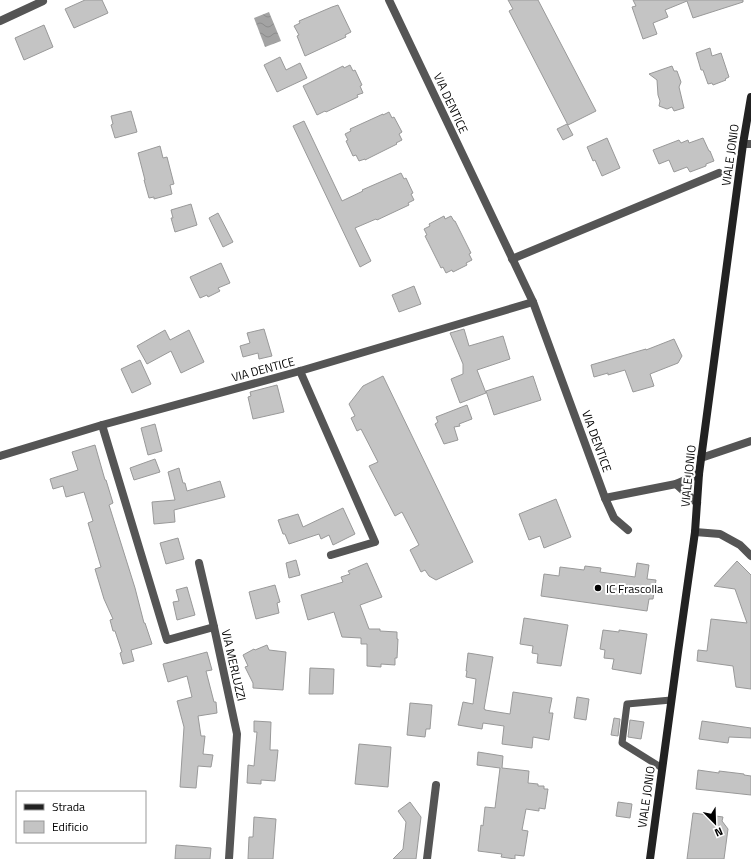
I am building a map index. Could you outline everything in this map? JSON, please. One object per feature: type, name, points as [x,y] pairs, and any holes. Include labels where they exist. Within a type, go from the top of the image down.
[{"type":"street","name":"VIA DENTICE","points":[[389,0],[533,302],[605,498],[614,518],[628,530]]},
{"type":"street","points":[[0,21],[43,2]]},
{"type":"street","name":"VIALE JONIO","points":[[650,859],[695,532],[701,458],[747,144],[751,96]]},
{"type":"street","points":[[512,259],[719,173]]},
{"type":"street","name":"VIA DENTICE","points":[[0,456],[102,425],[300,371],[533,302]]},
{"type":"street","points":[[300,371],[375,542],[331,555]]},
{"type":"street","name":"VIA MERLUZZI","points":[[102,425],[168,640],[214,627],[237,734],[229,859]]},
{"type":"street","points":[[701,458],[751,441]]},
{"type":"street","points":[[605,498],[676,484],[699,474]]},
{"type":"street","points":[[676,484],[697,503]]},
{"type":"street","points":[[695,532],[720,534],[740,545],[751,556]]},
{"type":"street","points":[[199,564],[214,627]]},
{"type":"street","points":[[427,859],[436,785]]},
{"type":"lane","points":[[662,768],[622,743],[627,704],[672,700]]},
{"type":"water","points":[[269,12],[281,41],[265,47],[254,18]]},
{"type":"building","points":[[85,0],[102,0],[108,13],[74,28],[65,9]]},
{"type":"building","points":[[508,0],[538,0],[596,111],[568,125],[509,11],[513,9]]},
{"type":"building","points":[[633,0],[743,0],[743,2],[693,18],[687,1],[665,10],[668,17],[653,23],[657,34],[643,39],[632,7],[636,6]]},
{"type":"building","points":[[338,5],[351,32],[345,35],[346,37],[305,56],[297,36],[299,35],[294,26],[300,23],[299,21]]},
{"type":"building","points":[[44,25],[53,47],[24,60],[15,38]]},
{"type":"building","points":[[710,48],[712,56],[721,53],[729,77],[725,79],[726,80],[713,85],[712,83],[708,84],[703,70],[701,70],[696,53]]},
{"type":"building","points":[[280,57],[286,70],[300,63],[307,78],[277,92],[264,65]]},
{"type":"building","points":[[350,65],[353,71],[355,70],[362,85],[360,86],[363,93],[357,95],[358,97],[317,115],[303,86],[343,66],[344,68]]},
{"type":"building","points":[[672,66],[674,71],[677,71],[681,82],[679,87],[684,108],[674,111],[672,107],[667,109],[659,106],[660,101],[657,80],[649,74]]},
{"type":"building","points":[[131,111],[137,132],[115,138],[111,125],[113,124],[111,116]]},
{"type":"building","points":[[389,112],[392,118],[394,117],[402,132],[399,134],[402,140],[365,160],[359,161],[356,155],[353,156],[346,141],[348,140],[345,134],[351,131],[350,129]]},
{"type":"building","points":[[304,121],[342,201],[363,191],[362,190],[401,173],[404,179],[406,178],[413,193],[411,194],[414,200],[408,203],[409,205],[377,220],[376,219],[355,228],[371,261],[360,267],[293,126]]},
{"type":"building","points":[[567,124],[573,135],[563,140],[557,129]]},
{"type":"building","points":[[607,138],[620,168],[602,176],[587,147]]},
{"type":"building","points":[[703,138],[714,161],[706,164],[706,166],[690,172],[687,167],[674,172],[669,160],[659,164],[653,150],[679,140],[681,143],[688,140],[689,143]]},
{"type":"building","points":[[160,146],[163,158],[167,157],[174,184],[170,185],[172,194],[154,199],[154,197],[149,198],[138,153]]},
{"type":"building","points":[[191,204],[197,225],[175,232],[171,218],[173,218],[171,210]]},
{"type":"building","points":[[218,213],[233,242],[223,247],[209,218]]},
{"type":"building","points":[[444,216],[445,219],[451,216],[455,221],[471,253],[469,254],[472,260],[466,263],[467,265],[453,272],[452,270],[446,273],[443,267],[441,268],[425,236],[427,235],[424,229],[430,226],[429,224]]},
{"type":"building","points":[[221,263],[230,283],[218,288],[220,291],[208,297],[207,295],[200,298],[190,277]]},
{"type":"building","points":[[414,286],[421,304],[399,312],[392,295]]},
{"type":"building","points":[[264,329],[272,356],[259,359],[258,353],[243,357],[240,346],[250,343],[247,333]]},
{"type":"building","points":[[464,329],[469,346],[503,336],[510,359],[477,370],[486,393],[460,403],[451,379],[463,374],[463,364],[450,333]]},
{"type":"building","points":[[165,330],[170,340],[189,330],[204,362],[181,373],[171,351],[147,364],[137,346]]},
{"type":"building","points":[[674,339],[682,356],[678,363],[650,374],[654,386],[633,392],[625,370],[594,377],[591,365],[646,350]]},
{"type":"building","points":[[140,360],[151,384],[132,393],[121,369]]},
{"type":"building","points":[[383,376],[473,562],[436,580],[429,576],[425,570],[421,572],[410,550],[419,545],[402,512],[395,516],[369,466],[378,462],[361,429],[357,431],[351,418],[355,416],[349,404],[363,386]]},
{"type":"building","points":[[533,376],[541,400],[494,415],[486,391]]},
{"type":"building","points":[[277,385],[284,412],[253,419],[248,397],[251,396],[250,392]]},
{"type":"building","points":[[467,405],[472,419],[459,424],[460,426],[454,427],[458,440],[444,444],[435,424],[438,422],[436,417]]},
{"type":"building","points":[[155,424],[162,451],[148,455],[141,428]]},
{"type":"building","points":[[95,445],[113,503],[109,505],[135,588],[144,623],[152,644],[131,650],[134,661],[123,664],[120,653],[122,652],[110,620],[113,619],[104,599],[95,569],[101,567],[88,523],[93,521],[84,492],[66,497],[63,486],[53,489],[50,479],[78,470],[72,452]]},
{"type":"building","points":[[155,459],[160,472],[134,480],[130,468]]},
{"type":"building","points":[[179,468],[187,491],[220,481],[225,497],[174,510],[175,522],[154,524],[152,502],[175,500],[168,472]]},
{"type":"building","points":[[556,499],[571,537],[544,548],[540,536],[529,540],[519,514]]},
{"type":"building","points":[[343,508],[355,534],[333,545],[329,535],[321,539],[319,534],[289,544],[285,534],[283,534],[278,520],[298,514],[303,527]]},
{"type":"building","points":[[178,538],[184,559],[166,564],[160,543]]},
{"type":"building","points":[[296,560],[300,575],[289,578],[286,563]]},
{"type":"building","points":[[737,561],[751,575],[751,689],[736,687],[733,666],[697,661],[698,650],[707,651],[711,619],[747,623],[735,589],[714,586]]},
{"type":"building","points":[[367,563],[382,597],[360,605],[369,629],[397,632],[397,658],[395,658],[395,665],[381,664],[381,667],[367,666],[367,644],[361,644],[361,638],[342,637],[334,612],[308,620],[301,595],[343,582],[341,577],[350,574],[348,571]]},
{"type":"building","name":"IC Frascolla","points":[[637,563],[649,565],[647,579],[656,580],[653,599],[649,599],[647,611],[541,596],[544,574],[559,576],[560,567],[584,570],[585,566],[601,568],[600,572],[635,577]]},
{"type":"building","points":[[275,585],[280,602],[277,603],[279,613],[256,619],[249,592]]},
{"type":"building","points":[[187,587],[195,615],[177,620],[173,602],[179,601],[176,590]]},
{"type":"building","points":[[524,618],[568,625],[561,666],[537,663],[538,654],[532,653],[533,646],[520,644]]},
{"type":"building","points":[[603,630],[619,632],[619,630],[647,634],[641,674],[612,669],[614,659],[604,658],[605,650],[600,649]]},
{"type":"building","points":[[267,645],[269,650],[286,652],[283,690],[253,688],[253,683],[245,667],[248,666],[243,655],[254,649],[255,650]]},
{"type":"building","points":[[207,652],[212,670],[206,671],[214,702],[216,702],[217,713],[198,716],[201,736],[205,736],[203,754],[213,755],[211,767],[198,766],[196,788],[180,787],[184,727],[177,701],[192,697],[187,676],[168,682],[163,664]]},
{"type":"building","points":[[468,653],[493,657],[485,710],[510,714],[513,692],[552,698],[549,713],[553,713],[549,740],[533,737],[532,748],[502,744],[504,726],[483,723],[482,729],[458,725],[463,702],[473,704],[476,679],[466,677]]},
{"type":"building","points":[[310,668],[334,669],[333,694],[309,694]]},
{"type":"building","points":[[577,697],[589,699],[586,720],[574,718]]},
{"type":"building","points":[[410,703],[432,705],[430,729],[426,729],[425,737],[407,735]]},
{"type":"building","points":[[614,718],[620,719],[618,736],[611,735]]},
{"type":"building","points":[[630,720],[644,722],[641,739],[628,737]]},
{"type":"building","points":[[254,721],[271,722],[270,750],[278,750],[275,781],[261,780],[261,784],[247,783],[248,765],[254,766],[257,732],[254,732]]},
{"type":"building","points":[[702,721],[751,728],[751,738],[729,737],[728,743],[699,739]]},
{"type":"building","points":[[359,744],[391,747],[388,787],[355,784]]},
{"type":"building","points":[[478,752],[503,756],[502,768],[529,771],[528,783],[538,784],[538,786],[544,786],[544,789],[548,789],[545,809],[539,808],[539,811],[526,809],[522,830],[528,831],[524,856],[515,855],[515,859],[501,857],[502,854],[478,851],[485,807],[495,808],[500,768],[477,765]]},
{"type":"building","points":[[698,770],[719,773],[719,771],[751,776],[751,795],[696,789]]},
{"type":"building","points":[[410,802],[421,817],[416,859],[393,859],[403,849],[406,822],[398,811]]},
{"type":"building","points":[[618,802],[632,804],[630,818],[616,816]]},
{"type":"building","points":[[693,813],[723,817],[722,821],[728,829],[724,859],[687,859]]},
{"type":"building","points":[[254,817],[276,819],[273,859],[248,859],[249,837],[253,837]]},
{"type":"building","points":[[176,845],[211,848],[210,859],[175,859]]},
{"type":"place","name":"IC Frascolla","points":[[598,588]]}]
